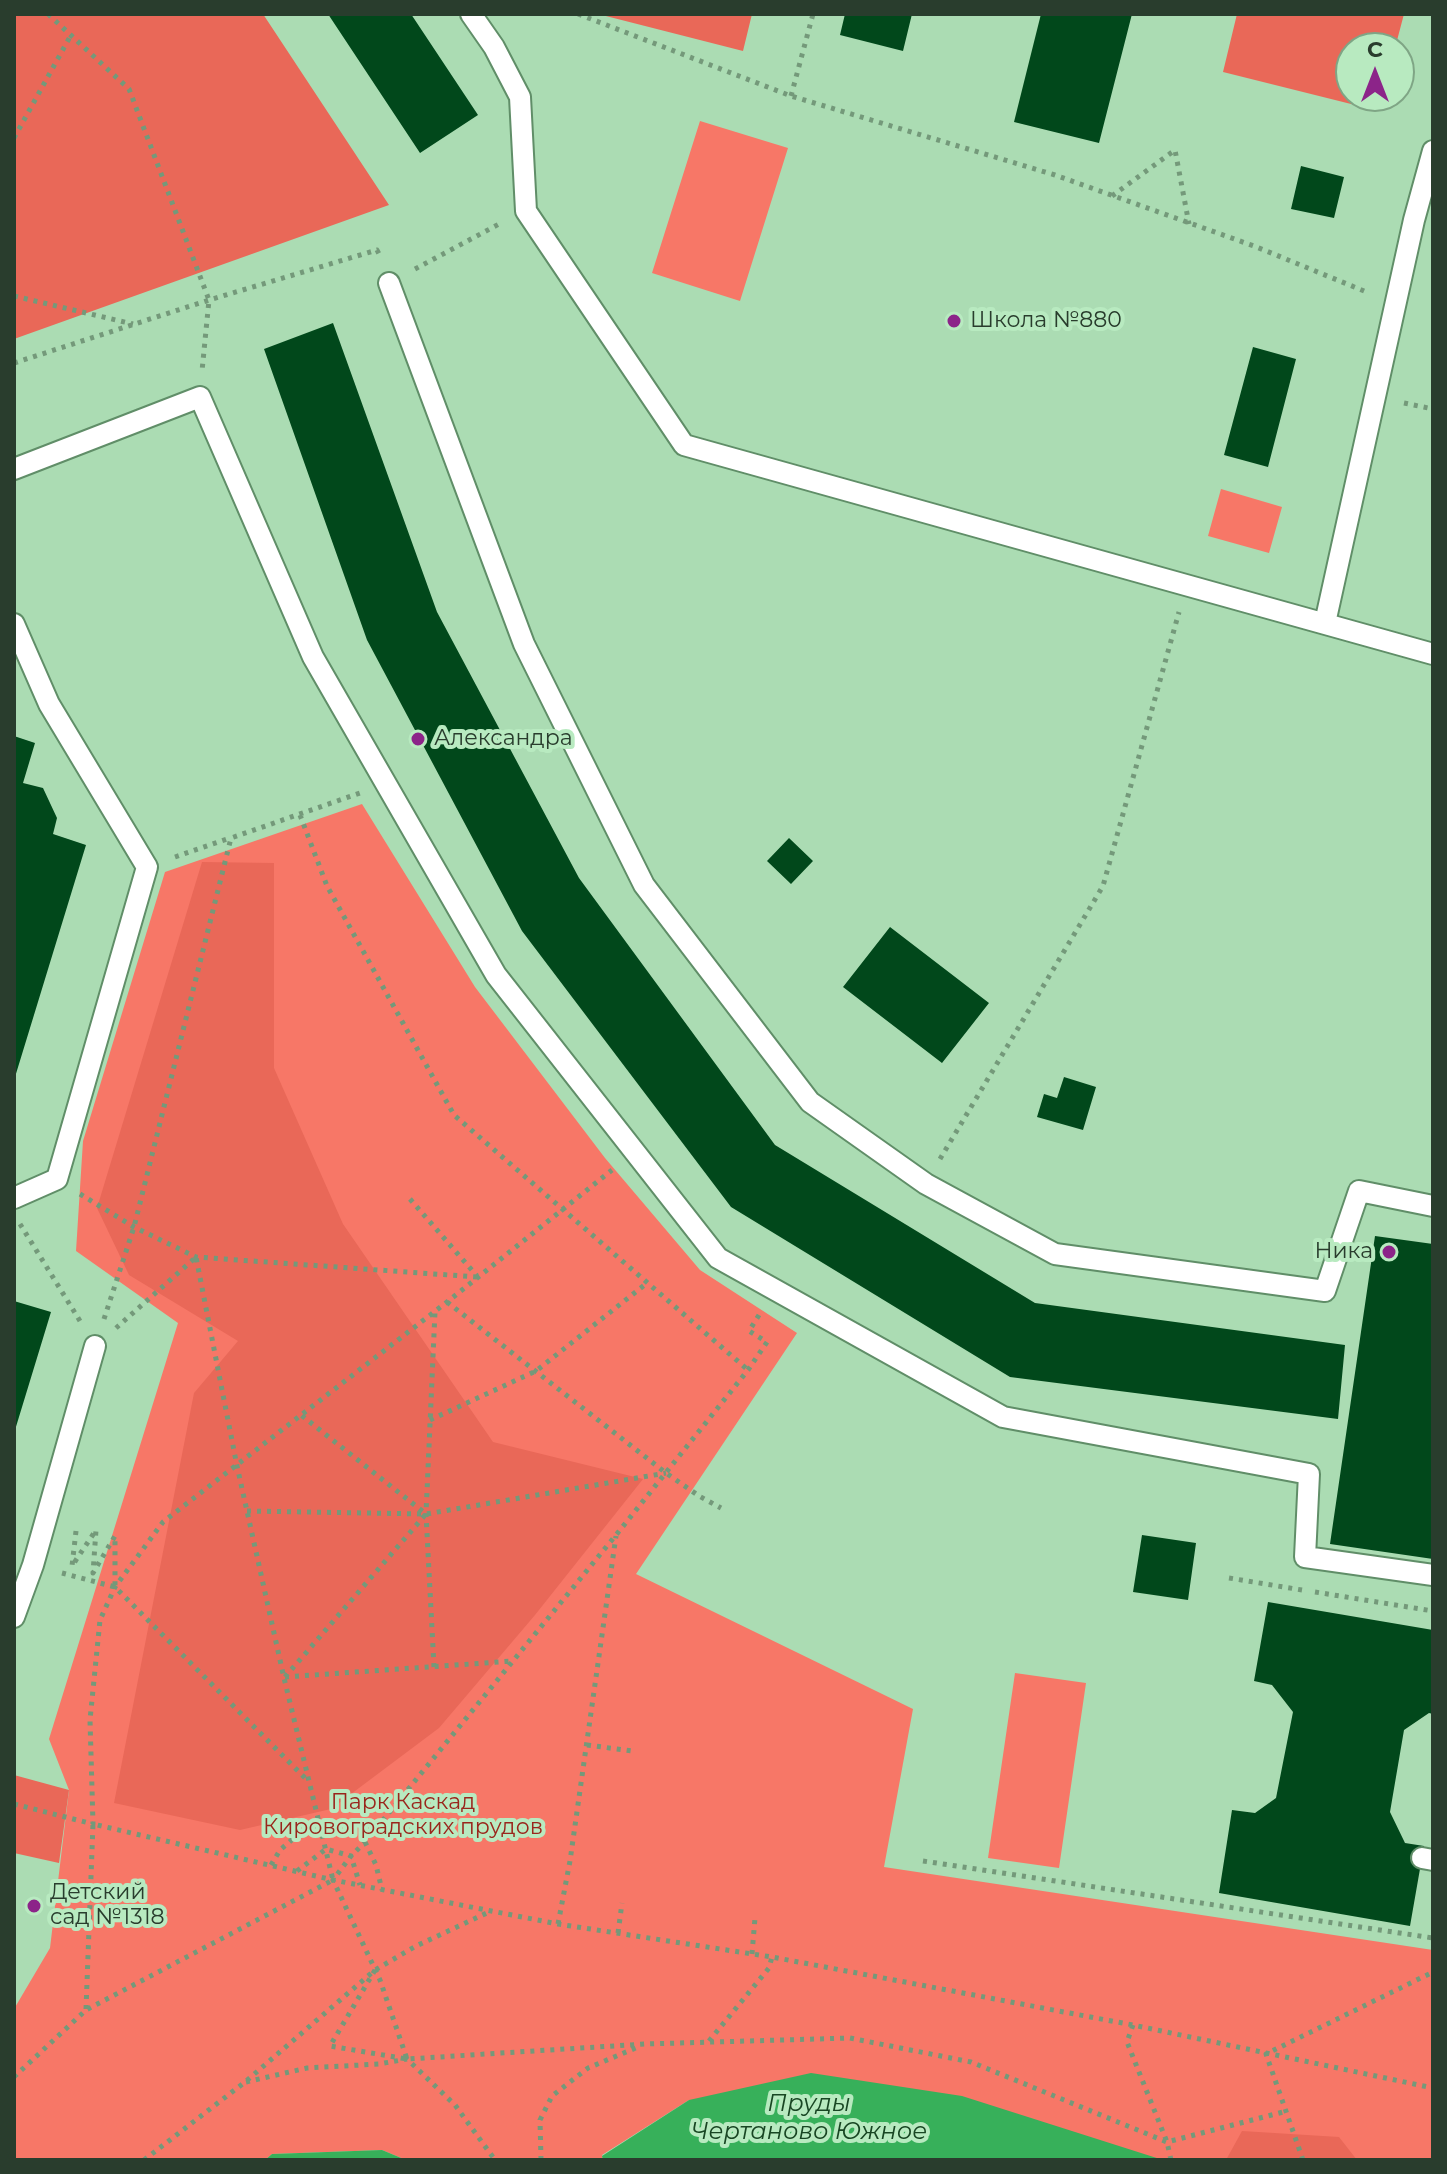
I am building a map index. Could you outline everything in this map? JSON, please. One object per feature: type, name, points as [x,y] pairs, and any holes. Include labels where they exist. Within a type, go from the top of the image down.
[{"type":"lane","points":[[471,14],[494,47],[520,97],[526,211],[684,445],[1433,654]]},
{"type":"lane","points":[[1325,623],[1414,220],[1433,151]]},
{"type":"lane","points":[[389,283],[524,644],[644,885],[810,1102],[926,1184],[1055,1254],[1325,1291],[1359,1191],[1433,1206]]},
{"type":"lane","points":[[14,469],[200,397],[313,657],[496,975],[718,1258],[1003,1417],[1309,1474],[1305,1557],[1433,1575]]},
{"type":"lane","points":[[14,624],[49,704],[147,867],[57,1179],[14,1198]]},
{"type":"lane","points":[[14,1617],[33,1565],[95,1346]]},
{"type":"path","points":[[48,14],[129,89],[209,300],[200,397]]},
{"type":"path","points":[[578,14],[791,96],[1055,175],[1254,246],[1396,304]]},
{"type":"path","points":[[791,96],[813,14]]},
{"type":"path","points":[[14,138],[71,35]]},
{"type":"path","points":[[1112,196],[1175,150],[1189,224]]},
{"type":"path","points":[[14,363],[377,250],[389,283],[467,239],[526,211]]},
{"type":"path","points":[[14,296],[134,324]]},
{"type":"path","points":[[926,1184],[1103,886],[1187,585]]},
{"type":"path","points":[[147,867],[386,784]]},
{"type":"path","points":[[300,815],[327,886],[454,1115],[748,1370]]},
{"type":"path","points":[[95,1346],[134,1227],[231,838]]},
{"type":"path","points":[[86,2010],[93,1824],[90,1720],[100,1620],[115,1587],[163,1522],[447,1302],[635,1151]]},
{"type":"path","points":[[57,1179],[134,1227],[196,1257],[478,1277]]},
{"type":"path","points":[[410,1199],[478,1277]]},
{"type":"path","points":[[14,1214],[95,1346]]},
{"type":"path","points":[[95,1346],[196,1257]]},
{"type":"path","points":[[196,1257],[237,1466],[333,1880],[380,1980],[407,2059],[455,2105],[495,2160]]},
{"type":"path","points":[[429,1421],[536,1371],[647,1283]]},
{"type":"path","points":[[14,2077],[86,2010],[333,1880],[748,1370],[767,1342],[749,1331],[775,1291]]},
{"type":"path","points":[[447,1302],[666,1473],[721,1508]]},
{"type":"path","points":[[434,1667],[426,1514],[435,1311]]},
{"type":"path","points":[[301,1415],[426,1514]]},
{"type":"path","points":[[247,1511],[426,1514],[666,1473]]},
{"type":"path","points":[[284,1678],[426,1514]]},
{"type":"path","points":[[69,1536],[77,1524],[72,1566],[96,1530],[93,1573],[115,1536],[115,1587]]},
{"type":"path","points":[[558,1924],[570,1861],[616,1535]]},
{"type":"path","points":[[33,1565],[115,1587],[309,1782]]},
{"type":"path","points":[[1229,1578],[1433,1611]]},
{"type":"path","points":[[284,1678],[513,1661]]},
{"type":"path","points":[[587,1745],[632,1751]]},
{"type":"path","points":[[14,1804],[333,1880],[490,1912],[772,1957],[1133,2025],[1433,2088]]},
{"type":"path","points":[[271,1865],[280,1850],[294,1838],[305,1830],[320,1828]]},
{"type":"path","points":[[365,1842],[376,1865],[382,1890]]},
{"type":"path","points":[[326,1849],[351,1856]]},
{"type":"path","points":[[297,1871],[326,1849]]},
{"type":"path","points":[[351,1856],[360,1885]]},
{"type":"path","points":[[923,1861],[1433,1938]]},
{"type":"path","points":[[618,1933],[622,1903]]},
{"type":"path","points":[[144,2160],[245,2082],[375,1970],[416,1946],[490,1912]]},
{"type":"path","points":[[752,1954],[755,1918]]},
{"type":"path","points":[[709,2041],[769,1968],[772,1957]]},
{"type":"path","points":[[375,1970],[330,2046],[407,2059]]},
{"type":"path","points":[[1266,2054],[1433,1972]]},
{"type":"path","points":[[1133,2025],[1127,2042],[1167,2142],[1171,2160]]},
{"type":"path","points":[[245,2082],[307,2068],[379,2064],[407,2059],[645,2044],[850,2038],[971,2062],[1167,2142],[1287,2111]]},
{"type":"path","points":[[541,2160],[540,2120],[552,2096],[588,2068],[645,2044]]},
{"type":"path","points":[[1266,2054],[1303,2160]]},
{"type":"green space","points":[[700,121],[788,148],[740,301],[652,273]]},
{"type":"green space","points":[[1221,489],[1282,507],[1269,553],[1208,536]]},
{"type":"green space","name":"Парк Каскад Кировоградских прудов","points":[[362,804],[475,987],[605,1158],[700,1270],[797,1333],[636,1574],[913,1709],[884,1867],[1433,1950],[1433,2160],[1163,2160],[689,2100],[602,2155],[603,2160],[406,2160],[382,2150],[272,2154],[265,2160],[14,2160],[14,2009],[50,1948],[69,1790],[49,1739],[178,1323],[76,1251],[83,1141],[165,872]]},
{"type":"green space","points":[[1015,1673],[1086,1683],[1059,1868],[988,1858]]},
{"type":"shaded area","points":[[14,14],[263,14],[389,205],[14,339]]},
{"type":"shaded area","points":[[598,14],[752,14],[743,51]]},
{"type":"shaded area","points":[[1237,14],[1404,14],[1399,32],[1335,32],[1335,100],[1223,72]]},
{"type":"shaded area","points":[[202,862],[274,863],[274,1068],[343,1224],[493,1442],[643,1479],[535,1615],[439,1728],[331,1809],[240,1830],[114,1803],[194,1393],[238,1341],[129,1275],[97,1208]]},
{"type":"shaded area","points":[[14,1775],[69,1790],[59,1863],[14,1853]]},
{"type":"shaded area","points":[[1242,2131],[1339,2137],[1357,2160],[1226,2160]]},
{"type":"water","name":"Пруды Чертаново Южное","points":[[811,2073],[962,2096],[1163,2160],[603,2160],[602,2156],[689,2100]]},
{"type":"water","points":[[382,2150],[406,2160],[265,2160],[272,2154]]},
{"type":"building","points":[[328,14],[411,14],[478,115],[420,153]]},
{"type":"building","points":[[845,14],[912,14],[903,51],[840,35]]},
{"type":"building","points":[[1041,14],[1132,14],[1099,143],[1014,122]]},
{"type":"building","points":[[1301,166],[1344,177],[1334,218],[1291,209]]},
{"type":"building","points":[[333,323],[437,612],[579,878],[775,1145],[1035,1303],[1345,1345],[1338,1419],[1010,1377],[731,1207],[522,931],[367,640],[264,349]]},
{"type":"building","points":[[1253,347],[1296,359],[1268,467],[1224,455]]},
{"type":"building","points":[[14,736],[35,743],[23,783],[43,788],[57,818],[53,834],[86,845],[15,1077]]},
{"type":"building","points":[[789,838],[813,861],[791,884],[767,861]]},
{"type":"building","points":[[890,927],[989,1003],[942,1063],[843,987]]},
{"type":"building","points":[[1064,1077],[1096,1087],[1083,1130],[1037,1117],[1044,1094],[1057,1098]]},
{"type":"building","points":[[1375,1236],[1433,1244],[1433,1559],[1330,1544]]},
{"type":"building","points":[[14,1301],[51,1312],[15,1430],[14,1430]]},
{"type":"building","points":[[1142,1535],[1196,1543],[1188,1600],[1133,1592]]},
{"type":"building","points":[[1268,1602],[1433,1630],[1433,1714],[1429,1713],[1404,1730],[1390,1812],[1405,1843],[1424,1846],[1410,1926],[1219,1893],[1232,1810],[1255,1813],[1276,1798],[1293,1712],[1272,1685],[1254,1681]]},
{"type":"place","name":"Школа №880","points":[[954,321]]},
{"type":"place","name":"Александра","points":[[418,739]]},
{"type":"place","name":"Ника","points":[[1389,1252]]},
{"type":"place","name":"Детский сад №1318","points":[[34,1906]]}]
